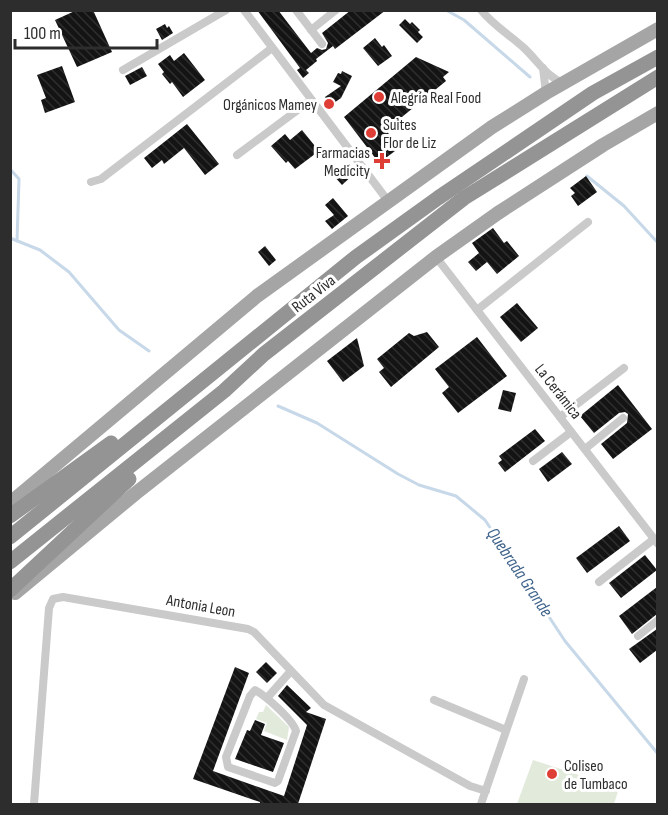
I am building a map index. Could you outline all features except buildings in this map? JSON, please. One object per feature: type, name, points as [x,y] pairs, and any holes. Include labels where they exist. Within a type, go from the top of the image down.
[{"type":"highway","name":"Ruta Viva","points":[[10,537],[356,257],[438,198],[593,93],[657,57]]},
{"type":"highway","name":"Ruta Viva","points":[[10,562],[224,391],[264,354],[464,198],[657,77]]},
{"type":"highway","points":[[10,516],[74,471],[151,411],[203,381]]},
{"type":"highway","points":[[10,590],[224,391]]},
{"type":"main road","name":"Ruta Viva","points":[[10,503],[257,296],[492,127],[563,82],[657,29]]},
{"type":"main road","points":[[10,596],[136,493],[436,257],[507,207],[657,112]]},
{"type":"street","points":[[123,70],[226,10]]},
{"type":"street","points":[[244,10],[388,201]]},
{"type":"street","points":[[296,10],[322,44]]},
{"type":"street","points":[[311,30],[336,10]]},
{"type":"street","points":[[481,10],[496,27],[523,46],[555,80],[563,82]]},
{"type":"street","points":[[91,182],[102,180],[272,48]]},
{"type":"street","points":[[543,68],[546,93]]},
{"type":"street","points":[[237,155],[311,100]]},
{"type":"street","points":[[477,310],[588,222]]},
{"type":"street","name":"La Cerámica","points":[[436,257],[656,541]]},
{"type":"street","points":[[560,417],[624,368]]},
{"type":"street","points":[[585,449],[622,418]]},
{"type":"street","points":[[532,461],[571,432]]},
{"type":"street","points":[[599,582],[656,541]]},
{"type":"street","name":"Antonia Leon","points":[[34,804],[49,608],[53,599],[63,597],[243,627],[254,632],[324,705],[470,786],[486,791]]},
{"type":"street","points":[[638,636],[657,620]]},
{"type":"street","points":[[267,698],[290,672]]},
{"type":"street","points":[[481,804],[524,679]]},
{"type":"street","points":[[255,690],[267,698],[294,725],[296,731],[278,781],[275,783],[228,767],[226,762],[250,696],[255,690]]},
{"type":"street","points":[[434,700],[506,730]]},
{"type":"green space","points":[[266,705],[289,727],[287,740],[264,731],[267,723],[256,719]]},
{"type":"green space","name":"Coliseo de Tumbaco","points":[[533,760],[619,788],[614,804],[517,804]]},
{"type":"waterway","points":[[446,10],[464,20],[530,77]]},
{"type":"waterway","points":[[10,169],[19,179],[17,241]]},
{"type":"waterway","points":[[587,176],[624,206],[658,243]]},
{"type":"waterway","name":"Quebrada Grande","points":[[10,238],[40,250],[69,272],[119,330],[149,351]]},
{"type":"waterway","name":"Quebrada Grande","points":[[278,406],[317,423],[419,485],[456,496],[485,520],[565,641],[658,754]]},
{"type":"place","name":"Alegría Real Food","points":[[379,97]]},
{"type":"place","name":"Orgánicos Mamey","points":[[329,104]]},
{"type":"place","name":"Suites Flor de Liz","points":[[371,133]]},
{"type":"place","name":"Farmacias Medicity","points":[[382,161]]},
{"type":"place","name":"Coliseo de Tumbaco","points":[[552,774]]}]
